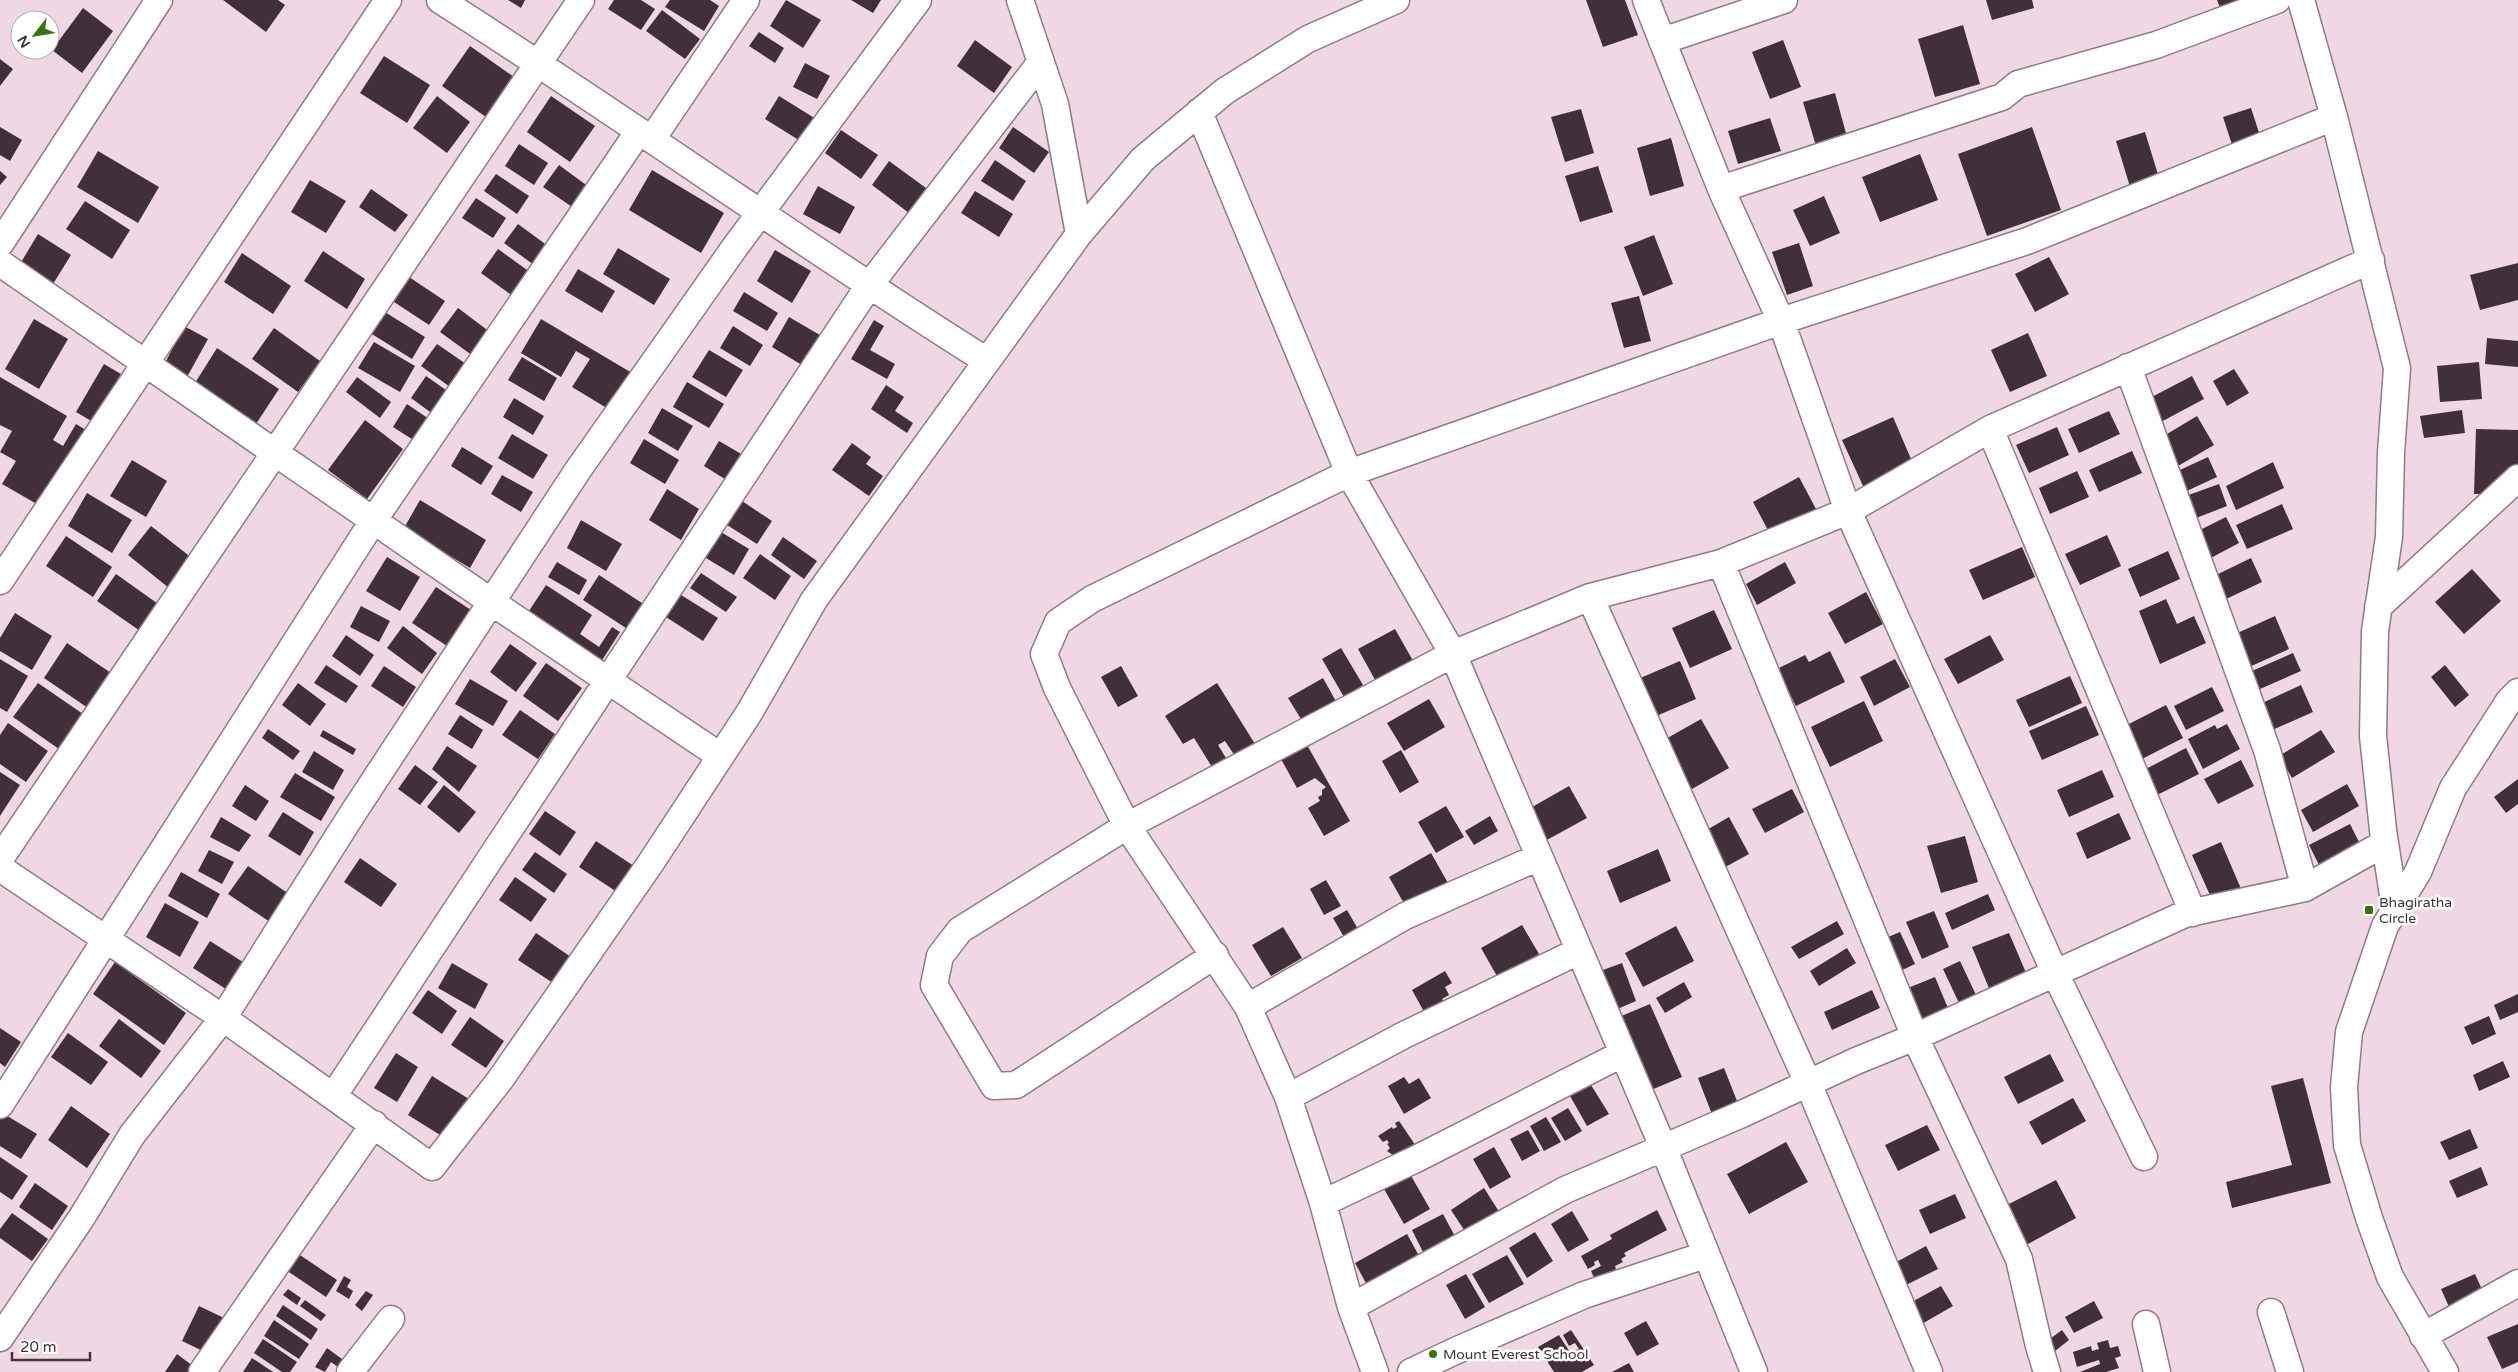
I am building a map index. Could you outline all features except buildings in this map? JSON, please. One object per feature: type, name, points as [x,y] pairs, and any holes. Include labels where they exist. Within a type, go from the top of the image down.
[{"type":"street","points":[[0,216],[140,0]]},
{"type":"street","points":[[0,244],[159,0]]},
{"type":"street","points":[[0,581],[388,0]]},
{"type":"street","points":[[440,0],[542,57]]},
{"type":"street","points":[[464,0],[650,132],[764,207],[872,282],[991,354]]},
{"type":"street","points":[[0,859],[581,0]]},
{"type":"street","points":[[0,1105],[107,940],[373,520],[746,0]]},
{"type":"street","points":[[0,1338],[82,1217],[132,1135],[223,1018],[352,813],[493,603],[578,470],[764,207],[918,0]]},
{"type":"street","points":[[1020,0],[1055,104],[1078,234]]},
{"type":"street","points":[[0,868],[223,1018],[334,1095],[432,1167],[495,1087],[569,983],[749,713],[814,600],[1078,234],[1143,159],[1225,91],[1308,39],[1396,0]]},
{"type":"street","points":[[1646,0],[1721,189],[1781,321],[1848,510],[2055,973],[2144,1157]]},
{"type":"street","points":[[1662,41],[1784,0]]},
{"type":"street","points":[[1721,189],[2002,96],[2018,84],[2156,45],[2277,0]]},
{"type":"street","points":[[2301,0],[2334,117],[2397,368],[2391,453],[2389,538],[2374,630],[2373,736],[2384,842],[2395,908]]},
{"type":"street","points":[[334,1095],[872,282],[1041,62]]},
{"type":"street","points":[[1199,112],[1349,472],[1453,654],[1663,1147],[1754,1372]]},
{"type":"street","points":[[1375,1372],[1351,1307],[1323,1203],[1288,1097],[1248,1008],[1215,955],[1127,826],[1057,688],[1044,654],[1058,622],[1092,599],[1349,472],[1781,321],[2027,242],[2334,117]]},
{"type":"street","points":[[1215,955],[1016,1085],[994,1086],[934,985],[940,956],[960,930],[1127,826],[1453,654],[1590,597],[1721,563],[1848,510],[1990,429],[2370,260]]},
{"type":"street","points":[[0,263],[493,603],[720,756]]},
{"type":"street","points":[[2128,367],[2267,750],[2305,888]]},
{"type":"street","points":[[1990,429],[2193,913]]},
{"type":"street","points":[[2378,607],[2518,478]]},
{"type":"street","points":[[1721,563],[1915,1037],[2019,1258],[2039,1346],[2047,1372]]},
{"type":"street","points":[[1590,597],[1808,1084],[1929,1372]]},
{"type":"street","points":[[2445,1372],[2390,1277],[2369,1218],[2348,1145],[2344,1087],[2349,1032],[2385,926],[2418,872],[2453,788],[2513,710]]},
{"type":"street","points":[[1351,1307],[1564,1190],[1808,1084],[1856,1060],[1915,1037],[2184,914],[2305,888],[2384,842]]},
{"type":"street","points":[[1248,1008],[1406,916],[1539,857]]},
{"type":"street","points":[[1288,1097],[1404,1035],[1579,951]]},
{"type":"street","points":[[1323,1203],[1414,1160],[1622,1054]]},
{"type":"street","points":[[202,1372],[374,1124]]},
{"type":"street","points":[[1410,1372],[1454,1350],[1584,1296],[1705,1254]]},
{"type":"street","points":[[2423,1336],[2518,1283]]},
{"type":"street","points":[[2271,1312],[2290,1372]]},
{"type":"street","points":[[350,1372],[391,1319]]},
{"type":"street","points":[[2146,1324],[2157,1372]]},
{"type":"place","name":"Bhagiratha Circle","points":[[2369,910]]},
{"type":"place","name":"Mount Everest School","points":[[1433,1354]]}]
